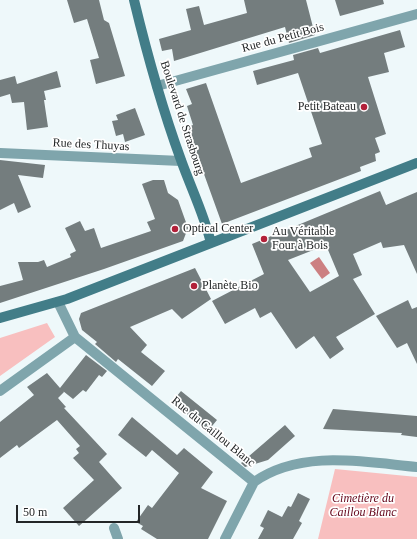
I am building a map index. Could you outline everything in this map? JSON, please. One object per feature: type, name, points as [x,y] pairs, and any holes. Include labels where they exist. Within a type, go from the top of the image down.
[{"type":"street","name":"Boulevard de Strasbourg","points":[[134,0],[157,86],[181,161],[207,224],[211,243]]},
{"type":"street","name":"Rue du Petit Bois","points":[[157,86],[417,14]]},
{"type":"street","name":"Rue des Thuyas","points":[[0,153],[181,161]]},
{"type":"street","points":[[0,318],[58,302],[166,262],[417,163]]},
{"type":"street","name":"Rue du Caillou Blanc","points":[[58,302],[75,337],[254,482],[276,470],[300,463],[320,461],[339,460],[417,467]]},
{"type":"street","points":[[0,391],[75,337]]},
{"type":"street","points":[[225,539],[254,482]]},
{"type":"street","points":[[114,528],[118,539]]},
{"type":"green space","points":[[47,323],[55,337],[0,376],[0,338]]},
{"type":"green space","name":"Cimetière du Caillou Blanc","points":[[335,469],[417,477],[417,539],[318,539]]},
{"type":"shaded area","points":[[319,257],[330,273],[322,279],[310,263]]},
{"type":"building","points":[[67,0],[99,0],[104,20],[109,23],[125,76],[96,84],[90,60],[99,58],[87,19],[74,23]]},
{"type":"building","points":[[244,0],[306,0],[315,35],[289,43],[285,27],[174,61],[172,49],[162,51],[159,39],[191,30],[186,9],[199,6],[204,25],[247,13]]},
{"type":"building","points":[[335,0],[383,0],[384,4],[340,16]]},
{"type":"building","points":[[400,30],[405,47],[384,53],[389,72],[368,77],[386,134],[375,138],[380,152],[375,154],[376,161],[360,167],[361,171],[222,224],[187,127],[193,125],[187,106],[192,104],[186,89],[206,83],[241,183],[312,157],[309,148],[322,144],[298,73],[257,85],[253,71],[294,60],[293,55],[318,48],[320,53]]},
{"type":"building","points":[[57,71],[61,87],[44,91],[48,127],[27,130],[24,102],[12,103],[10,94],[0,97],[0,80],[15,76],[17,84]]},
{"type":"building","points":[[135,108],[145,135],[125,142],[123,134],[116,136],[112,121],[118,120],[116,115]]},
{"type":"building","points":[[0,160],[45,165],[43,178],[18,175],[31,207],[18,213],[14,203],[0,210]]},
{"type":"building","points":[[153,180],[164,180],[168,193],[178,200],[188,228],[183,241],[0,303],[0,286],[23,280],[18,262],[38,262],[44,260],[47,267],[71,257],[70,254],[76,251],[65,228],[80,221],[85,231],[94,228],[101,248],[151,231],[147,222],[155,219],[142,184]]},
{"type":"building","points":[[380,191],[386,205],[417,192],[417,274],[404,245],[383,248],[381,242],[353,254],[362,275],[353,279],[375,314],[336,337],[344,349],[330,359],[314,336],[296,349],[271,312],[260,318],[255,308],[225,324],[212,301],[264,274],[252,244]],"holes":[[[326,245],[339,276],[310,292],[288,260]]]},
{"type":"building","points":[[195,268],[211,299],[182,319],[172,309],[130,327],[147,345],[141,352],[165,371],[152,386],[118,359],[116,362],[95,344],[97,342],[82,330],[79,319],[81,313]]},
{"type":"building","points":[[408,300],[412,309],[417,307],[417,364],[407,343],[397,348],[376,316]]},
{"type":"building","points":[[86,355],[107,371],[102,377],[99,375],[86,392],[83,390],[73,399],[63,391],[64,392],[58,398],[66,407],[64,408],[107,454],[99,462],[122,488],[79,526],[63,508],[94,480],[73,458],[79,453],[76,449],[80,446],[57,420],[19,448],[17,445],[0,458],[0,422],[34,395],[27,387],[47,373],[60,388]]},
{"type":"building","points":[[181,391],[217,420],[208,431],[172,402]]},
{"type":"building","points":[[333,409],[417,416],[417,437],[401,435],[402,433],[323,429]]},
{"type":"building","points":[[132,417],[177,455],[184,448],[213,472],[201,488],[227,501],[208,539],[157,539],[141,529],[143,526],[136,522],[148,505],[152,508],[179,473],[152,450],[146,457],[118,435]]},
{"type":"building","points":[[285,425],[295,436],[268,460],[245,467],[241,463]]},
{"type":"building","points":[[298,493],[310,499],[299,521],[302,523],[293,539],[258,539],[264,528],[260,526],[268,510],[282,517],[288,506],[291,507]]},
{"type":"place","name":"Petit Bateau","points":[[364,107]]},
{"type":"place","name":"Optical Center","points":[[175,229]]},
{"type":"place","name":"Au Véritable Four à Bois","points":[[264,239]]},
{"type":"place","name":"Planète Bio","points":[[194,286]]}]
